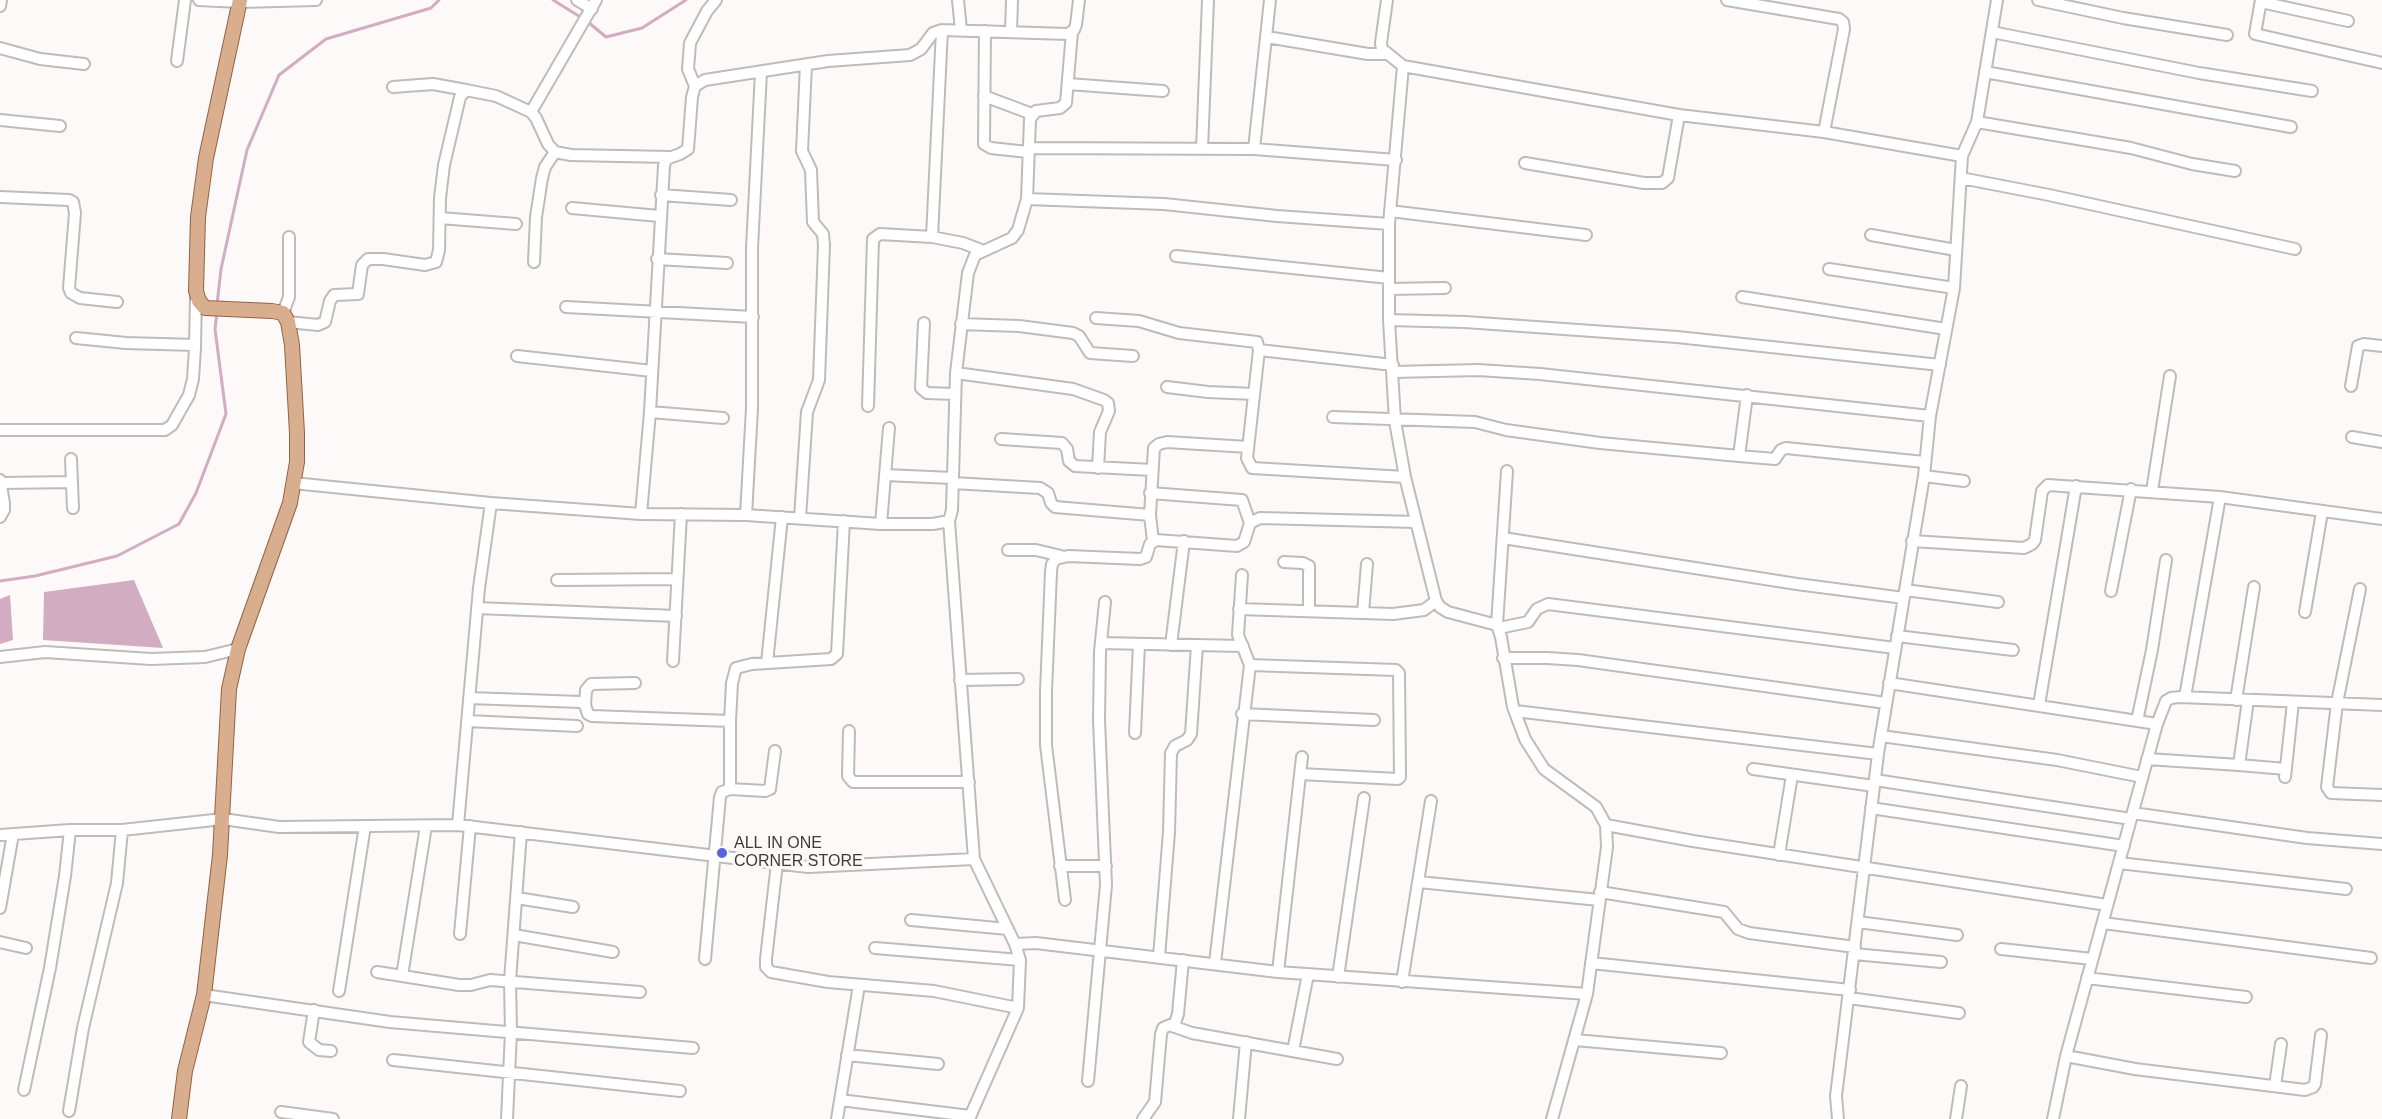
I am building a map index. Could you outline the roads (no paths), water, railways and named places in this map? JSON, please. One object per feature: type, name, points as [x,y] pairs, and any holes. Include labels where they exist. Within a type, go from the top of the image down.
[{"type":"main road","points":[[179,1119],[185,1071],[204,995],[223,819],[226,714],[229,689],[238,650],[282,527],[297,462],[291,345],[285,318],[272,311],[205,308],[195,291],[196,246],[206,158],[240,1]]},
{"type":"street","points":[[0,6],[1,0]]},
{"type":"street","points":[[177,62],[185,0]]},
{"type":"street","points":[[199,0],[316,0]]},
{"type":"street","points":[[531,112],[593,7],[577,0]]},
{"type":"street","points":[[393,87],[433,84],[496,96],[531,112],[548,144],[555,152],[570,155],[669,157],[685,152],[690,143],[692,98],[695,86],[688,69],[690,43],[707,11],[716,0]]},
{"type":"street","points":[[958,0],[961,30]]},
{"type":"street","points":[[1011,32],[1012,0]]},
{"type":"street","points":[[840,1100],[970,1118],[1018,1008],[1020,960],[1016,944],[974,859],[949,521],[952,510],[956,373],[968,273],[975,255],[981,250],[1012,238],[1018,230],[1027,200],[1030,119],[1032,114],[1042,109],[1064,106],[1067,98],[1072,32],[1076,26],[1079,0]]},
{"type":"street","points":[[1202,149],[1208,0]]},
{"type":"street","points":[[1254,149],[1270,0]]},
{"type":"street","points":[[1387,0],[1381,43],[1383,49],[1403,66],[1679,115],[1824,132],[1962,156]]},
{"type":"street","points":[[1727,0],[1839,19],[1843,22],[1844,29],[1824,132]]},
{"type":"street","points":[[1838,1119],[1836,1096],[1878,754],[1924,476],[1930,416],[1954,288],[1962,156],[1977,122],[1997,0]]},
{"type":"street","points":[[2038,0],[2123,18],[2227,35]]},
{"type":"street","points":[[2348,21],[2261,1],[2255,34],[2382,63]]},
{"type":"street","points":[[695,86],[705,80],[806,65],[910,55],[921,49],[933,33],[942,30],[1072,32]]},
{"type":"street","points":[[932,237],[942,30]]},
{"type":"street","points":[[985,31],[984,144],[991,148],[1028,150],[1254,149],[1396,160]]},
{"type":"street","points":[[1992,32],[2199,73],[2312,91]]},
{"type":"street","points":[[1267,37],[1368,54],[1388,54]]},
{"type":"street","points":[[0,48],[40,59],[84,64]]},
{"type":"street","points":[[800,518],[807,412],[819,380],[824,245],[823,234],[813,222],[811,170],[802,151],[806,65]]},
{"type":"street","points":[[1403,66],[1389,224],[1389,320],[1395,421],[1405,477],[1436,601],[1440,607],[1448,612],[1498,627],[1528,622],[1538,609],[1548,604],[1895,648]]},
{"type":"street","points":[[746,515],[752,408],[752,248],[761,72]]},
{"type":"street","points":[[1985,72],[2291,128]]},
{"type":"street","points":[[1068,84],[1163,91]]},
{"type":"street","points":[[289,237],[289,297],[285,318],[318,325],[325,322],[330,301],[334,295],[358,294],[362,264],[368,259],[433,264],[439,254],[442,181],[447,154],[460,98],[466,90]]},
{"type":"street","points":[[984,96],[1032,114]]},
{"type":"street","points":[[1525,163],[1644,183],[1662,183],[1668,178],[1679,115]]},
{"type":"street","points":[[0,120],[60,126]]},
{"type":"street","points":[[1977,122],[2131,148],[2192,164],[2235,171]]},
{"type":"street","points":[[534,262],[536,217],[542,178],[545,167],[555,152]]},
{"type":"street","points":[[641,514],[650,412],[659,216],[664,162],[669,157]]},
{"type":"street","points":[[1961,178],[2295,249]]},
{"type":"street","points":[[661,195],[731,200]]},
{"type":"street","points":[[0,197],[73,202],[75,213],[69,288],[71,293],[80,298],[117,302]]},
{"type":"street","points":[[1027,200],[1164,204],[1277,216],[1389,224]]},
{"type":"street","points":[[572,208],[659,216]]},
{"type":"street","points":[[1390,211],[1586,235]]},
{"type":"street","points":[[440,218],[516,224]]},
{"type":"street","points":[[868,406],[873,239],[880,234],[932,237],[963,243],[981,250]]},
{"type":"street","points":[[1871,235],[1956,250]]},
{"type":"street","points":[[1176,256],[1389,284],[1445,288]]},
{"type":"street","points":[[657,259],[727,263]]},
{"type":"street","points":[[1828,269],[1954,288]]},
{"type":"street","points":[[0,430],[165,430],[176,420],[189,395],[194,366],[195,291]]},
{"type":"street","points":[[1742,297],[1946,328]]},
{"type":"street","points":[[566,307],[753,317]]},
{"type":"street","points":[[1096,318],[1139,321],[1179,333],[1257,342],[1259,350],[1248,447],[1249,465],[1256,469],[1405,477]]},
{"type":"street","points":[[1389,320],[1464,322],[1677,337],[1940,364]]},
{"type":"street","points":[[924,323],[921,388],[927,393],[955,394]]},
{"type":"street","points":[[961,324],[1019,326],[1073,333],[1079,336],[1090,353],[1133,356]]},
{"type":"street","points":[[76,338],[126,343],[195,345]]},
{"type":"street","points":[[2351,386],[2358,346],[2364,344],[2382,346]]},
{"type":"street","points":[[1259,350],[1393,368],[1540,374],[1930,416]]},
{"type":"street","points":[[517,356],[652,371]]},
{"type":"street","points":[[956,373],[1073,389],[1104,400],[1108,403],[1109,411],[1100,432],[1098,468]]},
{"type":"street","points":[[2152,491],[2170,376]]},
{"type":"street","points":[[1167,387],[1254,394]]},
{"type":"street","points":[[1739,456],[1747,395]]},
{"type":"street","points":[[650,412],[723,418]]},
{"type":"street","points":[[1333,417],[1395,421],[1475,422],[1506,430],[1600,443],[1775,459],[1780,450],[1786,448],[1924,462]]},
{"type":"street","points":[[881,524],[889,428]]},
{"type":"street","points":[[2352,437],[2382,442]]},
{"type":"street","points":[[1002,439],[1062,443],[1067,449],[1071,464],[1098,468],[1152,470]]},
{"type":"street","points":[[1008,550],[1036,550],[1061,556],[1140,559],[1146,557],[1153,541],[1150,515],[1152,453],[1159,444],[1187,443],[1248,447]]},
{"type":"street","points":[[71,459],[73,508]]},
{"type":"street","points":[[1507,471],[1498,627],[1515,711],[1525,739],[1544,769],[1596,807],[1606,825],[1606,847],[1587,994],[1552,1119]]},
{"type":"street","points":[[885,475],[1040,488],[1048,493],[1055,507],[1150,515]]},
{"type":"street","points":[[1924,476],[1964,481]]},
{"type":"street","points":[[0,517],[4,510],[0,481],[72,482]]},
{"type":"street","points":[[293,483],[491,503],[641,514],[746,515],[881,524],[933,524],[949,521]]},
{"type":"street","points":[[1912,541],[2024,548],[2032,544],[2037,532],[2043,488],[2048,485],[2220,497],[2382,519]]},
{"type":"street","points":[[2039,705],[2076,486]]},
{"type":"street","points":[[2111,591],[2131,489]]},
{"type":"street","points":[[1150,493],[1242,500],[1250,522],[1241,545],[1153,541]]},
{"type":"street","points":[[2185,697],[2220,497]]},
{"type":"street","points":[[458,825],[477,608],[491,503]]},
{"type":"street","points":[[2305,612],[2322,512]]},
{"type":"street","points":[[673,661],[681,514]]},
{"type":"street","points":[[768,663],[782,517]]},
{"type":"street","points":[[1250,522],[1260,518],[1416,522]]},
{"type":"street","points":[[730,789],[730,722],[732,683],[736,668],[835,657],[839,635],[844,521]]},
{"type":"street","points":[[1503,538],[1797,584],[1998,602]]},
{"type":"street","points":[[1171,645],[1184,542]]},
{"type":"street","points":[[1061,556],[1052,564],[1046,724],[1047,762],[1065,900]]},
{"type":"street","points":[[2138,722],[2166,560]]},
{"type":"street","points":[[1284,562],[1303,563],[1309,566],[1309,611]]},
{"type":"street","points":[[1363,613],[1367,564]]},
{"type":"street","points":[[1215,963],[1242,714],[1250,664],[1239,639],[1242,575]]},
{"type":"street","points":[[557,580],[677,579]]},
{"type":"street","points":[[2239,765],[2242,700],[2254,587]]},
{"type":"street","points":[[2360,589],[2337,703],[2327,787],[2331,793],[2382,795]]},
{"type":"street","points":[[1239,609],[1415,613],[1424,610],[1436,601]]},
{"type":"street","points":[[1088,1082],[1106,885],[1099,730],[1101,643],[1105,602]]},
{"type":"street","points":[[477,608],[676,616]]},
{"type":"street","points":[[1897,636],[2013,650]]},
{"type":"street","points":[[1101,643],[1244,646]]},
{"type":"street","points":[[1135,733],[1139,644]]},
{"type":"street","points":[[1159,957],[1169,832],[1171,753],[1175,746],[1191,734],[1197,645]]},
{"type":"street","points":[[0,657],[45,652],[151,659],[205,657],[238,650]]},
{"type":"street","points":[[1503,658],[1578,660],[1886,703]]},
{"type":"street","points":[[1250,664],[1396,670],[1399,672],[1400,777],[1398,779],[1300,774]]},
{"type":"street","points":[[960,680],[1018,679]]},
{"type":"street","points":[[635,683],[591,684],[586,690],[585,705],[588,714],[730,722]]},
{"type":"street","points":[[1889,683],[2157,724]]},
{"type":"street","points":[[2053,1119],[2066,1056],[2092,959],[2157,724],[2166,701],[2171,698],[2185,697],[2382,705]]},
{"type":"street","points":[[469,698],[577,702],[585,705]]},
{"type":"street","points":[[2147,759],[2239,765],[2285,773],[2293,702]]},
{"type":"street","points":[[1515,711],[1878,754]]},
{"type":"street","points":[[1242,714],[1374,720]]},
{"type":"street","points":[[467,722],[577,726]]},
{"type":"street","points":[[849,731],[848,776],[852,782],[969,782]]},
{"type":"street","points":[[1881,736],[2057,760],[2142,777]]},
{"type":"street","points":[[705,959],[720,797],[722,792],[730,789],[765,791],[770,789],[775,751]]},
{"type":"street","points":[[1278,972],[1302,757]]},
{"type":"street","points":[[1753,769],[2307,838],[2382,844]]},
{"type":"street","points":[[1779,855],[1792,775]]},
{"type":"street","points":[[1338,977],[1364,798]]},
{"type":"street","points":[[1402,982],[1431,801]]},
{"type":"street","points":[[1871,808],[2124,846]]},
{"type":"street","points":[[0,835],[70,830],[122,830],[223,819],[279,827],[458,825],[808,867],[974,859]]},
{"type":"street","points":[[1606,825],[1779,855],[2107,905]]},
{"type":"street","points":[[339,991],[365,826]]},
{"type":"street","points":[[402,976],[426,826]]},
{"type":"street","points":[[460,934],[470,826]]},
{"type":"street","points":[[24,1090],[52,957],[70,830]]},
{"type":"street","points":[[69,1111],[83,1028],[117,883],[122,830]]},
{"type":"street","points":[[507,1119],[511,1032],[510,981],[521,832]]},
{"type":"street","points":[[0,908],[13,834]]},
{"type":"street","points":[[777,863],[766,959],[768,969],[776,974],[859,985],[934,991],[1018,1008]]},
{"type":"street","points":[[2119,863],[2346,889]]},
{"type":"street","points":[[1060,866],[1106,866]]},
{"type":"street","points":[[1419,882],[1600,896],[1724,912],[1738,929],[1749,933],[1941,962]]},
{"type":"street","points":[[517,898],[573,907]]},
{"type":"street","points":[[912,920],[1008,929]]},
{"type":"street","points":[[1858,922],[1957,935]]},
{"type":"street","points":[[2103,923],[2372,958]]},
{"type":"street","points":[[514,936],[613,952]]},
{"type":"street","points":[[0,942],[26,948]]},
{"type":"street","points":[[1016,944],[1036,943],[1278,972],[1587,994]]},
{"type":"street","points":[[875,948],[1020,960]]},
{"type":"street","points":[[2001,949],[2092,959]]},
{"type":"street","points":[[1172,1026],[1178,1014],[1183,960]]},
{"type":"street","points":[[1591,963],[1849,994],[1959,1013]]},
{"type":"street","points":[[376,972],[459,985],[471,985],[490,980],[640,992]]},
{"type":"street","points":[[1293,1051],[1308,974]]},
{"type":"street","points":[[2087,978],[2246,997]]},
{"type":"street","points":[[837,1119],[859,985]]},
{"type":"street","points":[[204,995],[390,1022],[693,1048]]},
{"type":"street","points":[[314,1010],[309,1042],[319,1050],[331,1051]]},
{"type":"street","points":[[1143,1119],[1155,1102],[1163,1028],[1172,1026],[1192,1033],[1337,1059]]},
{"type":"street","points":[[2066,1056],[2135,1069],[2305,1090],[2313,1087],[2316,1079],[2321,1035]]},
{"type":"street","points":[[1575,1041],[1721,1053]]},
{"type":"street","points":[[1239,1119],[1246,1042]]},
{"type":"street","points":[[2276,1086],[2282,1044]]},
{"type":"street","points":[[847,1055],[938,1064]]},
{"type":"street","points":[[393,1060],[680,1091]]},
{"type":"street","points":[[1956,1119],[1961,1086]]},
{"type":"street","points":[[281,1112],[333,1119]]},
{"type":"waterway","points":[[217,305],[221,269],[247,150],[279,75],[326,39],[431,8],[439,0]]},
{"type":"waterway","points":[[553,0],[582,18]]},
{"type":"waterway","points":[[588,22],[606,37],[642,28],[686,0]]},
{"type":"waterway","points":[[0,581],[35,576],[117,556],[179,524],[196,493],[226,414],[215,329],[217,312]]},
{"type":"place","name":"ALL IN ONE CORNER STORE","points":[[722,853]]}]
